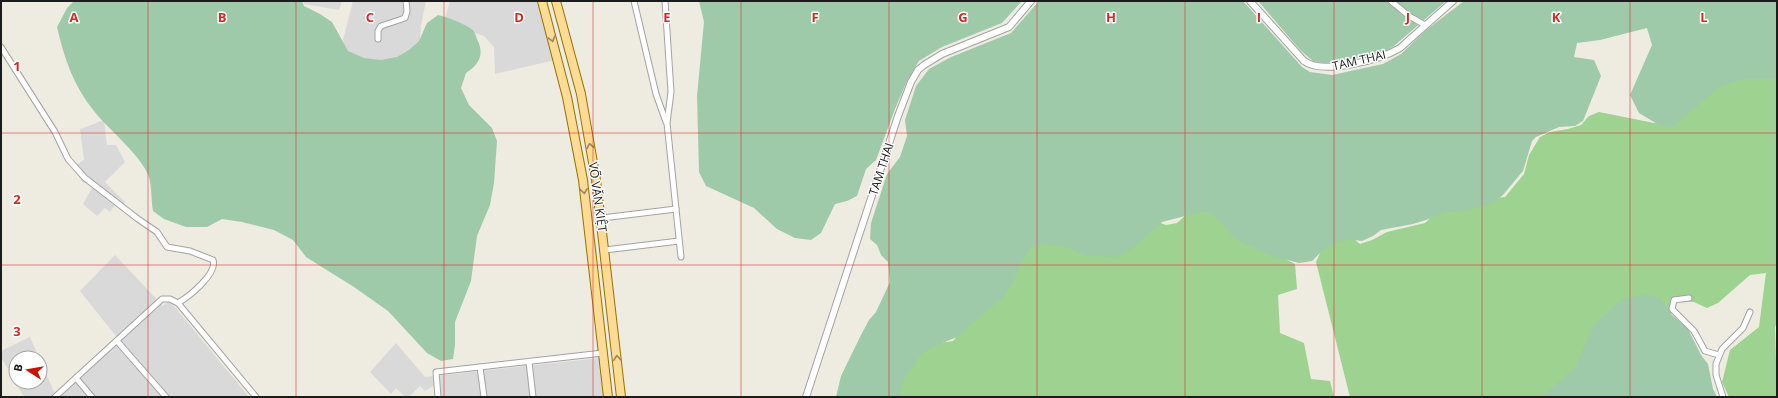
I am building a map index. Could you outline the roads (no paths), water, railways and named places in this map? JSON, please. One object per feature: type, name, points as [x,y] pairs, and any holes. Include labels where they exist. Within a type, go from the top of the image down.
[{"type":"main road","name":"VÕ VĂN KIỆT","points":[[542,1],[567,97],[583,180],[608,397]]},
{"type":"main road","name":"VÕ VĂN KIỆT","points":[[556,1],[581,94],[602,218],[621,397]]},
{"type":"main road","points":[[567,97],[581,94]]},
{"type":"street","points":[[378,39],[378,31],[381,26],[405,18],[407,11],[406,1]]},
{"type":"street","points":[[634,1],[656,94],[666,123],[681,257]]},
{"type":"street","points":[[665,1],[671,92],[666,123]]},
{"type":"street","name":"TAM THAI","points":[[806,397],[898,116],[911,82],[918,70],[942,54],[1009,27],[1031,1]]},
{"type":"street","name":"TAM THAI","points":[[1250,1],[1304,61],[1309,65],[1322,68],[1385,56],[1400,48],[1453,1]]},
{"type":"street","points":[[1391,1],[1409,16],[1425,25]]},
{"type":"street","points":[[1,47],[54,132],[68,159],[85,178],[138,219],[154,229],[167,247],[190,251],[213,260],[214,263],[212,271],[205,280],[189,297],[178,303]]},
{"type":"street","points":[[602,218],[676,209]]},
{"type":"street","points":[[606,250],[679,241]]},
{"type":"street","points":[[1688,298],[1674,300],[1672,309],[1694,331],[1705,351],[1719,355]]},
{"type":"street","points":[[55,397],[162,299],[170,299],[178,303],[256,397]]},
{"type":"street","points":[[1723,397],[1716,375],[1716,364],[1722,349],[1743,328],[1750,312]]},
{"type":"street","points":[[117,341],[166,397]]},
{"type":"street","points":[[438,397],[436,372],[603,353]]},
{"type":"street","points":[[529,362],[533,397]]},
{"type":"street","points":[[480,367],[484,397]]},
{"type":"street","points":[[76,378],[92,397]]}]
